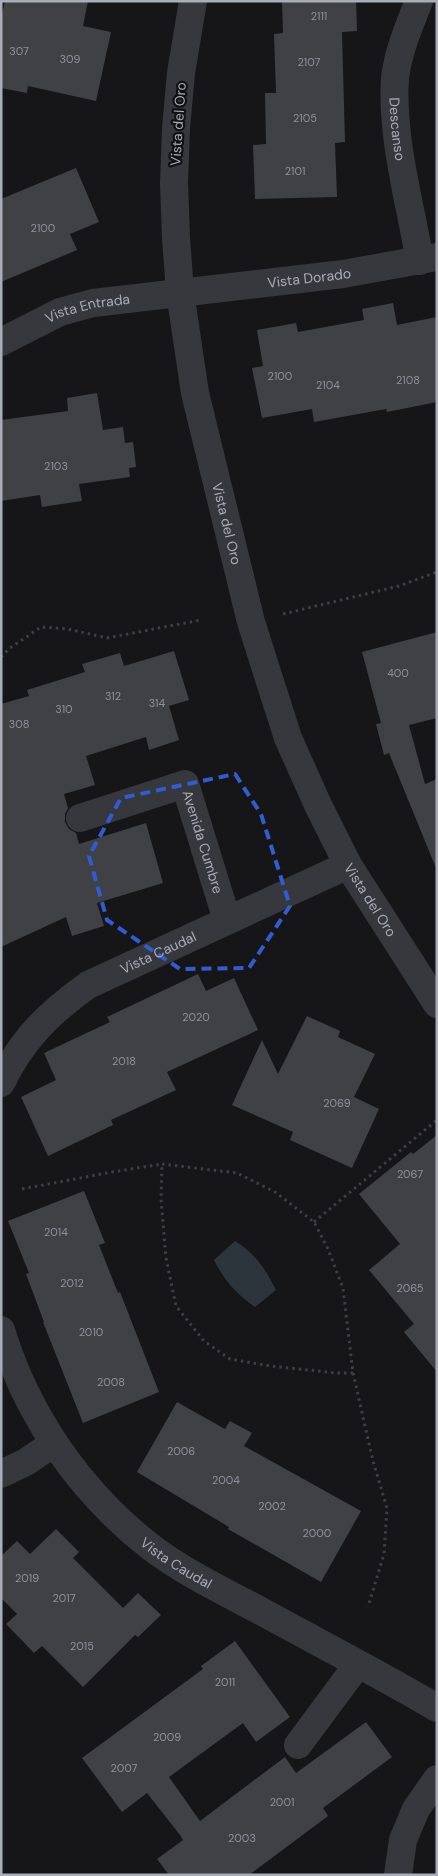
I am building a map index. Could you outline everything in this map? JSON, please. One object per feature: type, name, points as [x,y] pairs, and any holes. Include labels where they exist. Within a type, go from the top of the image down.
[{"type":"street","name":"Vista del Oro","points":[[193,1],[181,73],[174,183],[180,292],[195,393],[251,622],[288,738],[348,865],[437,1004]]},
{"type":"street","name":"Descanso","points":[[419,1],[404,39],[396,77],[394,123],[428,259]]},
{"type":"street","name":"Vista Dorado","points":[[180,292],[344,274],[428,259]]},
{"type":"street","name":"Vista Entrada","points":[[1,342],[60,312],[93,303],[180,292]]},
{"type":"street","name":"Avenida Cumbre","points":[[80,818],[185,784],[228,920]]},
{"type":"street","name":"Vista Caudal","points":[[4,1070],[29,1037],[54,1011],[88,985],[348,865]]},
{"type":"street","name":"Vista Caudal","points":[[1,1330],[10,1358],[30,1402],[54,1443],[83,1482],[116,1516],[153,1548],[193,1575],[437,1708]]},
{"type":"street","points":[[1,1474],[26,1462],[54,1443]]},
{"type":"street","points":[[298,1745],[358,1664]]},
{"type":"street","points":[[398,1875],[403,1840],[416,1809],[437,1779]]},
{"type":"path","points":[[283,614],[400,586],[437,572]]},
{"type":"path","points":[[1,657],[10,648],[41,627],[68,629],[107,638],[201,620]]},
{"type":"path","points":[[314,1222],[437,1120]]},
{"type":"path","points":[[162,1164],[161,1199],[166,1258],[176,1306],[204,1341],[230,1359],[270,1366],[353,1373]]},
{"type":"path","points":[[22,1189],[162,1164],[237,1173],[275,1192],[314,1222],[328,1249],[343,1288],[353,1373],[373,1461],[387,1508],[384,1554],[368,1607]]},
{"type":"highlighted area","points":[[235,774],[261,814],[290,906],[249,968],[180,969],[107,920],[89,856],[121,798]]},
{"type":"shaded area","points":[[235,1241],[259,1262],[276,1290],[255,1307],[231,1286],[214,1260]]},
{"type":"building","points":[[5,1],[88,1],[83,26],[111,32],[96,101],[28,86],[27,93],[1,88],[1,19]]},
{"type":"building","points":[[282,1],[356,1],[357,31],[342,32],[345,142],[335,143],[337,197],[255,199],[253,145],[266,144],[265,93],[276,93],[274,34],[283,33]]},
{"type":"building","points":[[76,168],[99,222],[70,234],[77,250],[1,282],[1,199]]},
{"type":"building","points":[[393,303],[397,325],[437,317],[437,402],[387,412],[386,409],[314,422],[312,409],[262,418],[252,368],[263,366],[257,330],[296,323],[298,332],[364,320],[362,309]]},
{"type":"building","points":[[97,393],[103,430],[123,427],[125,443],[133,442],[136,467],[129,468],[130,477],[79,484],[82,501],[42,507],[40,495],[1,501],[1,420],[68,411],[67,398]]},
{"type":"building","points":[[437,632],[437,718],[409,725],[425,784],[437,779],[436,868],[389,753],[384,755],[376,724],[381,723],[362,652]]},
{"type":"building","points":[[174,651],[189,700],[169,706],[179,740],[149,750],[146,737],[86,756],[95,785],[64,794],[68,808],[65,814],[65,822],[69,829],[76,833],[79,844],[146,823],[163,883],[97,903],[104,926],[72,936],[66,917],[1,947],[1,704],[29,696],[27,690],[85,672],[82,664],[120,653],[124,666]]},
{"type":"building","points":[[198,974],[206,991],[234,978],[258,1030],[167,1072],[176,1090],[111,1120],[113,1125],[48,1156],[21,1097],[56,1080],[44,1053],[110,1022],[107,1017]]},
{"type":"building","points":[[307,1016],[340,1031],[338,1037],[375,1054],[354,1097],[379,1109],[352,1168],[290,1140],[293,1132],[232,1105],[262,1040],[278,1074]]},
{"type":"building","points":[[437,1135],[437,1372],[404,1332],[414,1324],[369,1270],[400,1244],[359,1194],[411,1152],[413,1154]]},
{"type":"building","points":[[84,1191],[105,1243],[99,1245],[118,1293],[120,1292],[159,1392],[83,1423],[43,1322],[26,1274],[29,1273],[8,1221]]},
{"type":"building","points":[[177,1402],[225,1429],[230,1421],[252,1433],[244,1446],[361,1511],[321,1582],[228,1529],[229,1527],[137,1472]]},
{"type":"building","points":[[56,1529],[79,1552],[73,1558],[123,1608],[138,1593],[161,1615],[138,1637],[135,1635],[83,1687],[42,1646],[34,1653],[6,1624],[17,1614],[1,1598],[1,1556],[17,1541],[30,1554]]},
{"type":"building","points":[[235,1641],[290,1717],[256,1742],[243,1723],[169,1777],[200,1821],[285,1757],[296,1773],[366,1722],[392,1757],[323,1808],[328,1816],[249,1875],[169,1875],[157,1859],[183,1840],[180,1835],[147,1793],[122,1812],[82,1758],[203,1669],[201,1666]]}]
